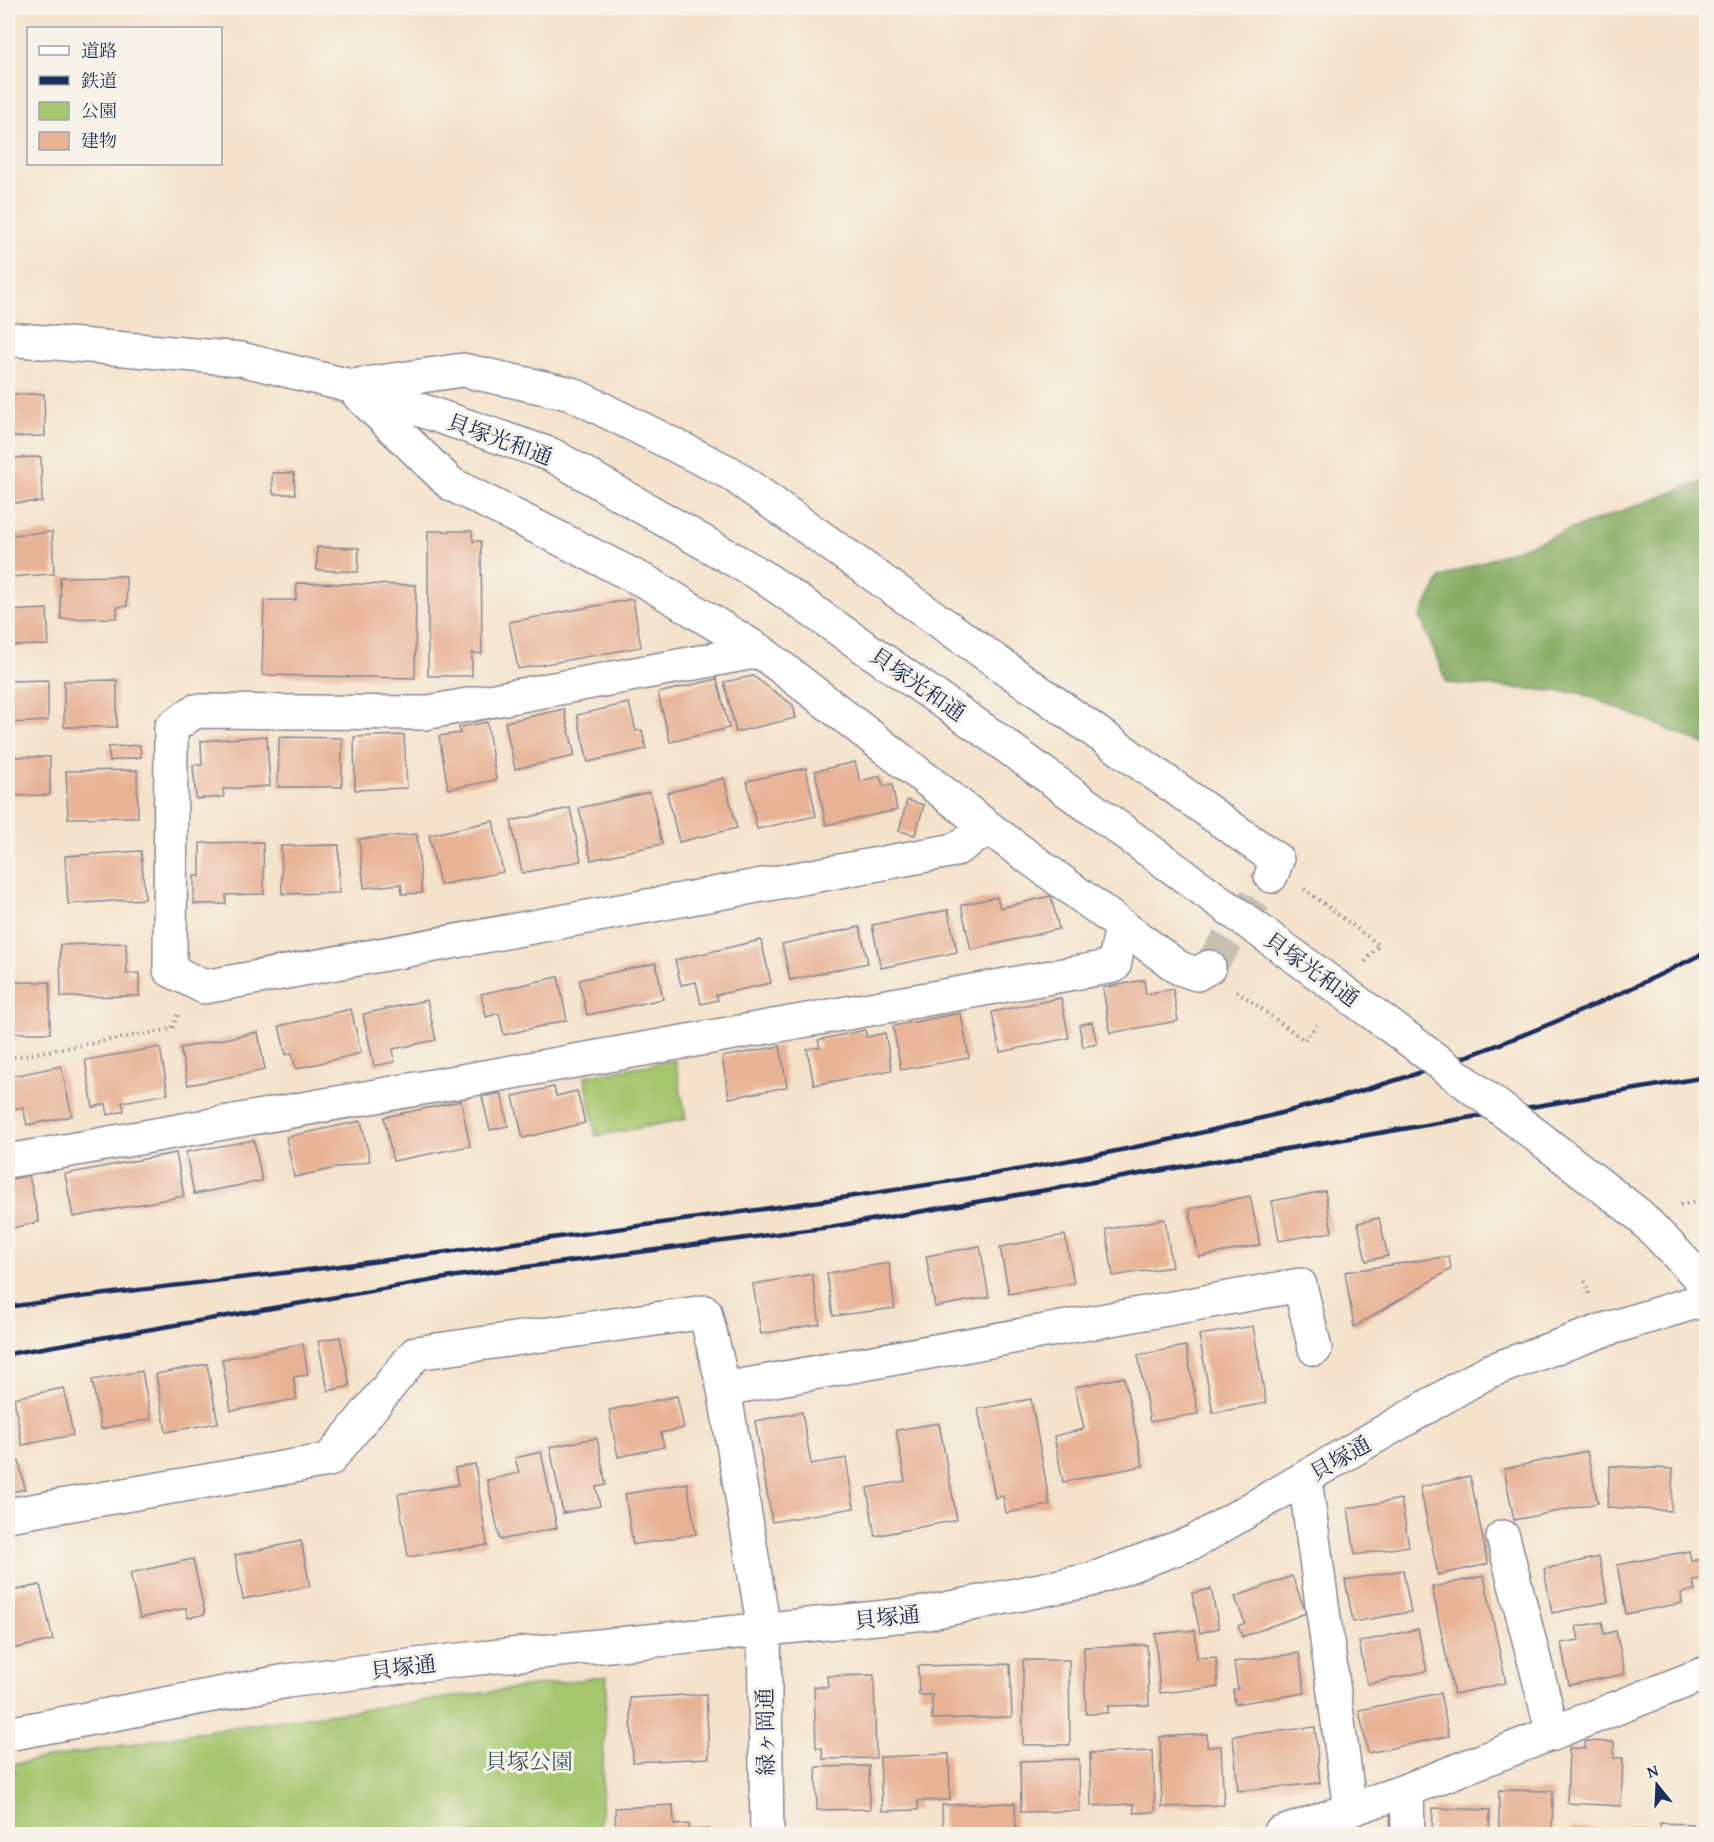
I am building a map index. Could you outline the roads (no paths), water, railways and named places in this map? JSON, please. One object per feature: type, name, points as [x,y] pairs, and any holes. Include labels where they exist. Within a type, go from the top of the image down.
[{"type":"street","name":"貝塚光和通","points":[[8,339],[241,359],[350,387],[552,455],[762,576],[991,735],[1408,1039],[1537,1136],[1639,1215],[1707,1284]]},
{"type":"street","points":[[350,387],[463,370],[572,393],[730,473],[1277,860],[1271,876]]},
{"type":"street","points":[[350,387],[451,484],[650,584],[760,651],[989,828],[1179,968],[1197,974],[1209,967]]},
{"type":"street","points":[[760,651],[424,713],[195,711],[171,728],[170,970],[204,987],[955,850],[989,828]]},
{"type":"street","points":[[8,1161],[1114,966],[1122,926]]},
{"type":"street","points":[[724,1389],[1300,1285],[1315,1349]]},
{"type":"street","name":"貝塚通","points":[[8,1734],[287,1681],[450,1661],[926,1613],[1090,1580],[1194,1542],[1487,1372],[1601,1331],[1707,1299]]},
{"type":"street","name":"緑ヶ岡通","points":[[8,1515],[329,1460],[416,1353],[705,1312],[724,1389],[764,1629],[767,1834]]},
{"type":"street","points":[[1305,1479],[1350,1810]]},
{"type":"street","points":[[1503,1537],[1553,1734]]},
{"type":"street","points":[[1278,1834],[1407,1790],[1707,1673]]},
{"type":"street","points":[[1407,1790],[1408,1834]]},
{"type":"tunnel","points":[[1209,967],[1271,876]]},
{"type":"railway","points":[[8,1307],[401,1258],[796,1205],[1046,1165],[1129,1148],[1293,1110],[1417,1074],[1543,1027],[1706,952]]},
{"type":"railway","points":[[8,1354],[457,1276],[830,1227],[1706,1077]]},
{"type":"park label","name":"貝塚公園","points":[[529,1761]]}]
